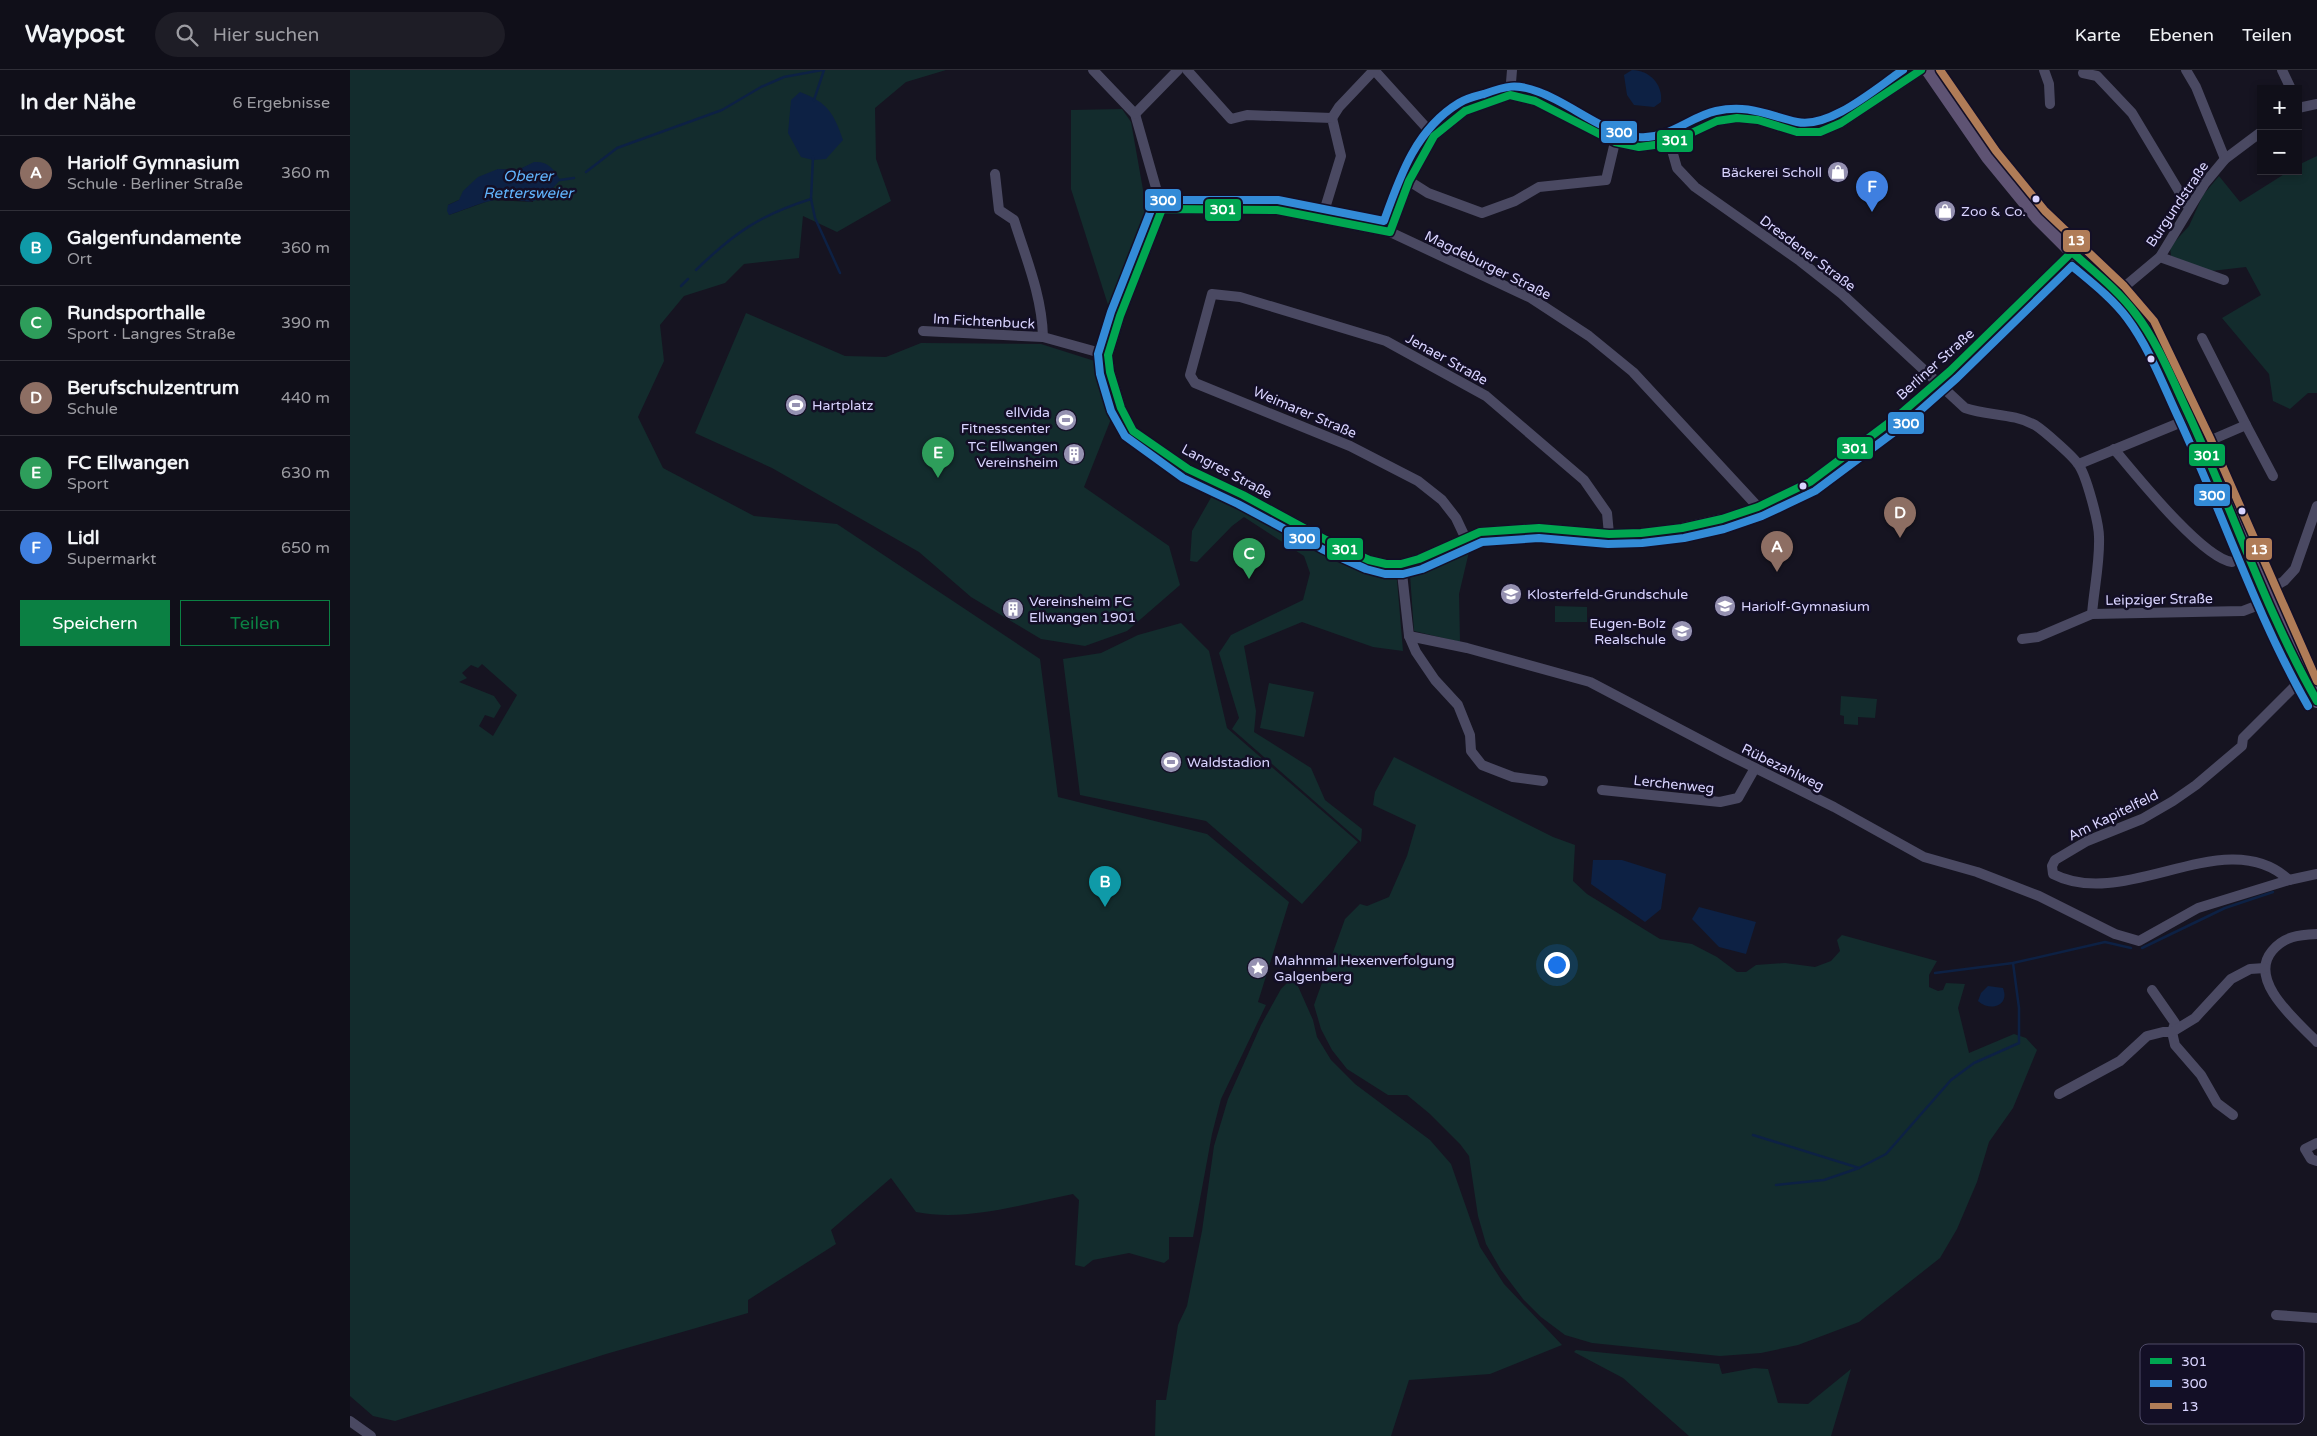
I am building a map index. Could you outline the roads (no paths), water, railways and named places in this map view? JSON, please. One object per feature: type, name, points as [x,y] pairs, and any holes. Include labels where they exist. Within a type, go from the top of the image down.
[{"type":"main road","points":[[1928,70],[1988,157],[2038,218],[2117,293],[2145,326],[2202,444],[2267,596],[2305,680],[2317,701]]},
{"type":"street","points":[[1093,70],[1135,114],[1162,209]]},
{"type":"street","points":[[1135,114],[1178,70]]},
{"type":"street","points":[[1187,70],[1231,119],[1247,115],[1332,118]]},
{"type":"street","points":[[1322,218],[1341,156],[1332,118],[1339,107],[1374,70],[1434,136]]},
{"type":"street","points":[[1510,94],[1512,70]]},
{"type":"street","points":[[1390,232],[1409,181],[1434,136],[1465,111],[1510,94],[1535,101],[1615,142],[1639,146],[1670,143],[1717,121],[1737,118],[1758,120],[1797,132],[1820,132],[1840,124],[1921,70]]},
{"type":"street","points":[[2044,70],[2049,84],[2050,104]]},
{"type":"street","points":[[2186,70],[2196,87],[2225,159]]},
{"type":"street","points":[[2282,70],[2289,85]]},
{"type":"street","points":[[2083,73],[2097,76],[2132,113],[2189,208]]},
{"type":"street","points":[[2302,106],[2317,104]]},
{"type":"street","name":"Burgundstraße","points":[[2117,293],[2160,257],[2205,183],[2225,159],[2257,135]]},
{"type":"street","points":[[1409,181],[1428,193],[1482,213],[1514,201],[1539,187],[1606,180],[1615,142]]},
{"type":"street","name":"Dresdener Straße","points":[[1670,143],[1677,168],[1695,187],[1800,261],[1842,294],[1965,408],[1976,412],[1998,413],[2021,419],[2037,426],[2079,464]]},
{"type":"street","name":"Im Fichtenbuck","points":[[995,174],[999,210],[1014,220],[1038,294],[1043,337]]},
{"type":"street","name":"Magdeburger Straße","points":[[1162,209],[1277,210],[1390,232],[1532,298],[1589,336],[1633,372],[1758,507]]},
{"type":"street","name":"Langres Straße","points":[[1162,209],[1120,316],[1108,355],[1110,372],[1118,399],[1132,431],[1188,469],[1243,495],[1326,540],[1370,560],[1401,564]]},
{"type":"street","name":"Berliner Straße","points":[[1401,564],[1418,559],[1480,532],[1500,529],[1539,528],[1609,534],[1682,528],[1722,519],[1758,507],[1816,478],[1898,416],[1938,382],[2072,252]]},
{"type":"street","points":[[2160,257],[2224,280]]},
{"type":"street","name":"Jenaer Straße","points":[[1212,294],[1240,297],[1386,341],[1486,396],[1584,480],[1607,513],[1609,534]]},
{"type":"street","name":"Weimarer Straße","points":[[1212,294],[1190,375],[1195,383],[1350,446],[1418,481],[1442,500],[1456,518],[1465,537]]},
{"type":"street","name":"Im Fichtenbuck","points":[[923,331],[1043,337],[1108,355]]},
{"type":"street","points":[[2202,338],[2273,476]]},
{"type":"street","points":[[2092,614],[2099,537],[2095,513],[2079,464],[2190,419]]},
{"type":"street","points":[[2202,444],[2246,424]]},
{"type":"street","points":[[2114,449],[2153,497],[2191,534],[2221,558],[2232,562]]},
{"type":"street","name":"Leipziger Straße","points":[[2022,639],[2038,638],[2092,614],[2243,611],[2267,596],[2295,569],[2317,506]]},
{"type":"street","points":[[1401,564],[1409,636],[1416,652],[1435,680],[1458,704],[1470,735],[1471,751],[1482,765],[1513,777],[1543,781]]},
{"type":"street","name":"Rübezahlweg","points":[[1409,636],[1467,648],[1590,682],[1834,807],[1924,857],[1977,872],[2039,896],[2115,934],[2139,940],[2198,908],[2289,880]]},
{"type":"street","name":"Am Kapitelfeld","points":[[2289,880],[2280,872],[2265,864],[2246,861],[2204,863],[2124,882],[2091,884],[2066,880],[2053,874],[2052,866],[2055,860],[2087,841],[2142,818],[2196,785],[2242,746],[2243,738],[2294,687],[2305,680]]},
{"type":"street","name":"Lerchenweg","points":[[1602,790],[1720,802],[1738,798],[1755,768]]},
{"type":"street","points":[[2289,880],[2317,874]]},
{"type":"street","points":[[2317,934],[2287,938],[2278,944],[2268,955],[2264,968],[2266,980],[2272,992],[2317,1042]]},
{"type":"street","points":[[2059,1094],[2120,1061],[2147,1036],[2172,1032],[2195,1018],[2231,979],[2250,969],[2264,968]]},
{"type":"street","points":[[2152,990],[2176,1023],[2172,1032],[2175,1045],[2201,1075],[2217,1103],[2233,1115]]},
{"type":"street","points":[[2317,1143],[2305,1149],[2311,1159],[2317,1161]]},
{"type":"street","points":[[2276,1315],[2317,1318]]},
{"type":"street","points":[[350,1421],[371,1436]]},
{"type":"water","points":[[1632,70],[1644,72],[1654,79],[1660,89],[1661,102],[1654,107],[1634,105],[1627,95],[1624,75]]},
{"type":"water","points":[[800,92],[817,100],[828,110],[843,140],[826,159],[813,160],[801,157],[788,133],[791,100]]},
{"type":"water","name":"Oberer Rettersweier","points":[[534,162],[550,166],[560,180],[540,198],[533,201],[502,199],[490,201],[449,215],[447,211],[448,205],[459,200],[463,191],[478,177],[498,169],[518,170]]},
{"type":"water","points":[[1593,860],[1622,860],[1666,874],[1661,909],[1645,922],[1591,884]]},
{"type":"water","points":[[1699,907],[1756,922],[1746,954],[1719,947],[1692,919]]},
{"type":"water","points":[[1988,986],[2003,988],[2004,999],[1998,1005],[1988,1006],[1978,1001],[1981,993]]},
{"type":"waterway","points":[[586,172],[617,148],[722,110],[761,87],[784,77],[822,70]]},
{"type":"waterway","points":[[814,100],[824,70]]},
{"type":"waterway","points":[[813,157],[811,199],[815,218],[840,273]]},
{"type":"waterway","points":[[560,180],[574,178]]},
{"type":"waterway","points":[[696,270],[736,235],[762,219],[811,199]]},
{"type":"waterway","points":[[681,286],[688,279]]},
{"type":"waterway","points":[[2142,948],[2225,908],[2273,892]]},
{"type":"waterway","points":[[1935,973],[2013,963],[2105,942],[2131,948]]},
{"type":"waterway","points":[[1776,1185],[1824,1180],[1859,1168],[1886,1154],[1951,1080],[1974,1063],[2019,1043],[2019,1008],[2013,963]]},
{"type":"waterway","points":[[1753,1135],[1859,1168]]},
{"type":"place","name":"Bäckerei Scholl","points":[[1838,172]]},
{"type":"place","name":"Zoo & Co.","points":[[1945,211]]},
{"type":"place","name":"Lidl","points":[[1872,212]]},
{"type":"place","name":"Hartplatz","points":[[796,405]]},
{"type":"place","name":"ellVida Fitnesscenter","points":[[1066,420]]},
{"type":"place","name":"TC Ellwangen Vereinsheim","points":[[1074,454]]},
{"type":"place","name":"FC Ellwangen","points":[[938,478]]},
{"type":"place","name":"Berufschulzentrum","points":[[1900,538]]},
{"type":"place","name":"Hariolf Gymnasium","points":[[1777,572]]},
{"type":"place","name":"Rundsporthalle","points":[[1249,579]]},
{"type":"place","name":"Klosterfeld-Grundschule","points":[[1511,594]]},
{"type":"place","name":"Hariolf-Gymnasium","points":[[1725,606]]},
{"type":"place","name":"Vereinsheim FC Ellwangen 1901","points":[[1013,609]]},
{"type":"place","name":"Eugen-Bolz Realschule","points":[[1682,631]]},
{"type":"place","name":"Waldstadion","points":[[1171,762]]},
{"type":"place","name":"Galgenfundamente","points":[[1105,907]]},
{"type":"place","name":"Mahnmal Hexenverfolgung Galgenberg","points":[[1258,968]]}]
